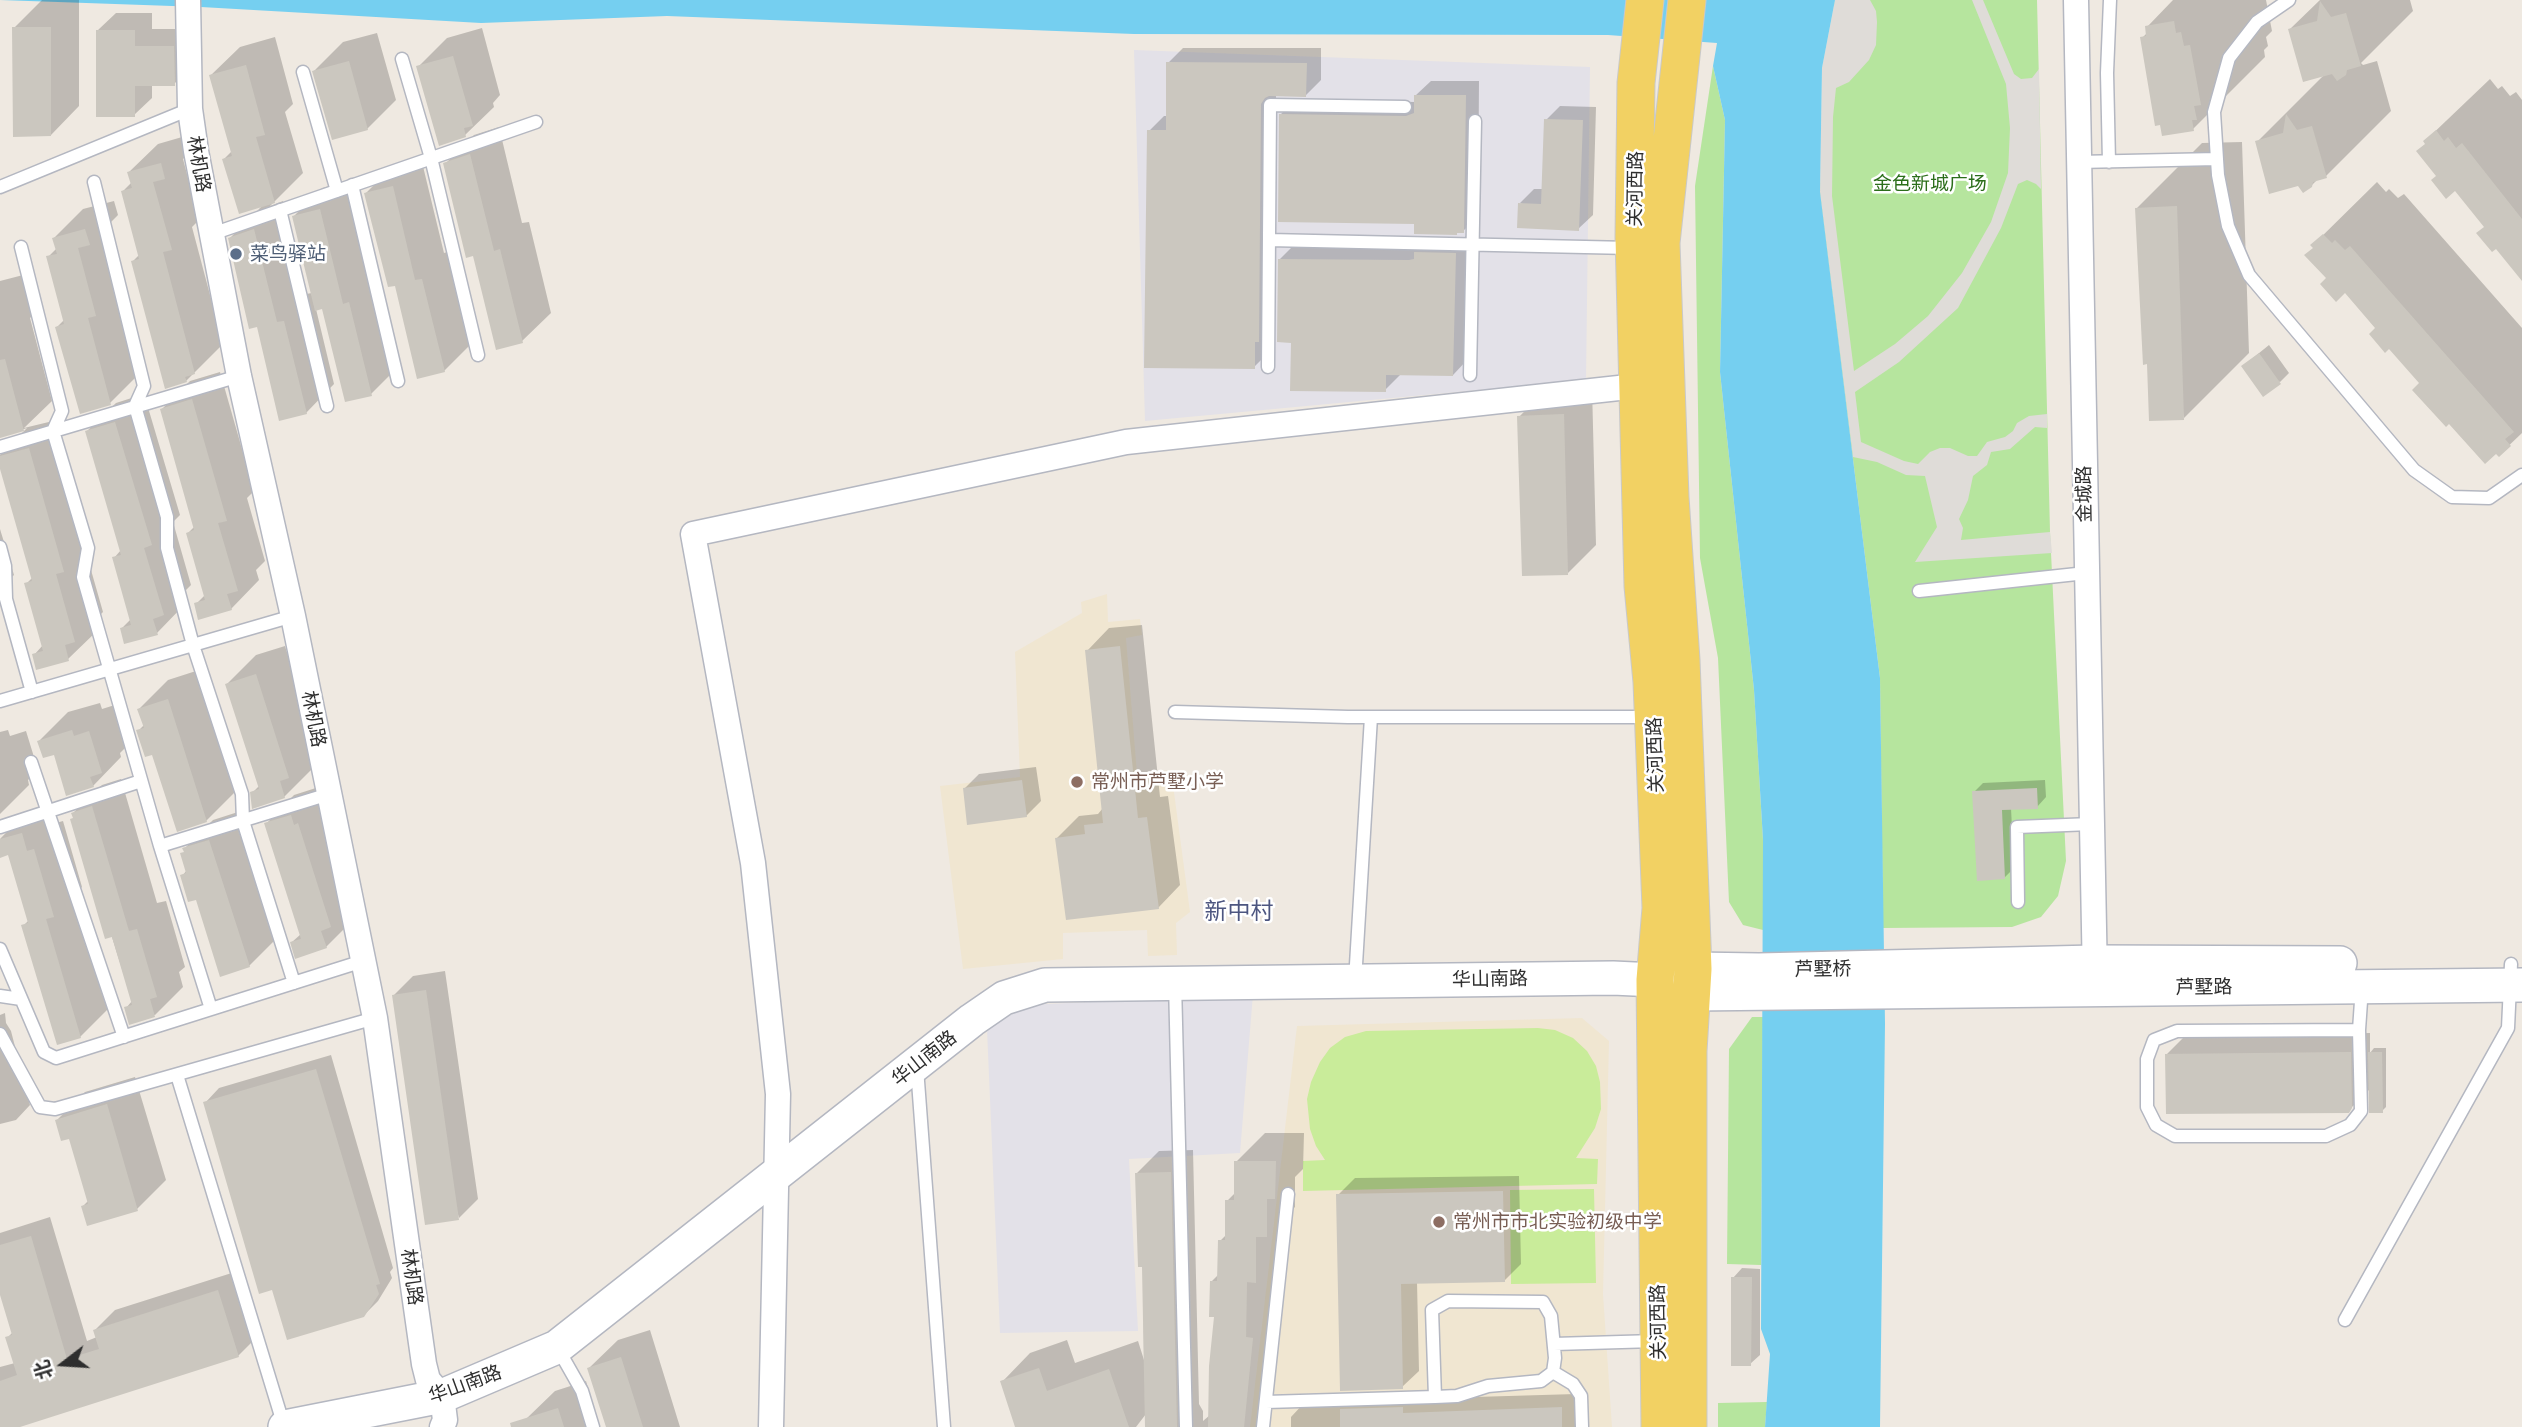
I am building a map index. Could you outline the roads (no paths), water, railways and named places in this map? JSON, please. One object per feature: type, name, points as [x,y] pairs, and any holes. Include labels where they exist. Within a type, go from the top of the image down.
[{"type":"main road","name":"关河西路","points":[[1645,0],[1636,83],[1634,248],[1643,586],[1653,717],[1661,908],[1655,980],[1660,1427]]},
{"type":"main road","name":"关河西路","points":[[1686,0],[1661,243],[1693,981],[1688,1051],[1688,1427]]},
{"type":"street","name":"金城路","points":[[2076,0],[2094,975]]},
{"type":"street","name":"林机路","points":[[188,4],[190,109],[212,234],[239,376],[293,616],[375,1018],[424,1364],[442,1411]]},
{"type":"street","points":[[771,1427],[778,1094],[753,863],[693,534],[1126,442],[1637,386]]},
{"type":"street","name":"芦墅路","points":[[1887,980],[2094,975],[2516,975]]},
{"type":"street","name":"芦墅路","points":[[2094,975],[2362,985],[2516,975]]},
{"type":"street","name":"华山南路","points":[[284,1427],[442,1411],[557,1347],[916,1064],[1004,998],[1045,985],[1613,978],[1655,980]]},
{"type":"street","points":[[1655,980],[1693,981]]},
{"type":"street","name":"芦墅桥","points":[[1693,981],[1887,980]]},
{"type":"lane","points":[[2109,162],[2107,73],[2110,0]]},
{"type":"lane","points":[[2289,0],[2257,22],[2229,58],[2214,112],[2217,159],[2228,226],[2249,275],[2414,470],[2452,498],[2488,498],[2522,475]]},
{"type":"lane","points":[[402,59],[431,158],[478,355]]},
{"type":"lane","points":[[303,72],[337,191]]},
{"type":"lane","points":[[1268,367],[1270,105],[1405,107]]},
{"type":"lane","points":[[0,187],[190,109]]},
{"type":"lane","points":[[1470,375],[1475,121]]},
{"type":"lane","points":[[212,234],[536,122]]},
{"type":"lane","points":[[2078,162],[2217,159]]},
{"type":"lane","points":[[94,182],[144,386],[135,405],[167,517],[167,548],[192,645],[242,794],[243,821],[294,983]]},
{"type":"lane","points":[[352,185],[398,381]]},
{"type":"lane","points":[[280,210],[327,405]]},
{"type":"lane","points":[[1269,240],[1634,248]]},
{"type":"lane","points":[[21,247],[62,411],[53,431],[88,548],[83,577],[160,846],[211,1009]]},
{"type":"lane","points":[[0,447],[239,376]]},
{"type":"lane","points":[[0,547],[5,566],[6,599],[32,692]]},
{"type":"lane","points":[[1919,591],[2086,573]]},
{"type":"lane","points":[[0,701],[293,616]]},
{"type":"lane","points":[[1175,712],[1371,717],[1653,717]]},
{"type":"lane","points":[[1355,981],[1371,717]]},
{"type":"lane","points":[[31,762],[124,1037]]},
{"type":"lane","points":[[0,827],[141,781]]},
{"type":"lane","points":[[160,846],[329,794]]},
{"type":"lane","points":[[2018,902],[2017,827],[2091,824]]},
{"type":"lane","points":[[0,949],[44,1052],[56,1058],[363,961]]},
{"type":"lane","points":[[2345,1320],[2508,1028],[2516,975]]},
{"type":"lane","points":[[1175,983],[1186,1427]]},
{"type":"lane","points":[[2359,1030],[2177,1031],[2154,1040],[2147,1059],[2147,1107],[2156,1125],[2175,1136],[2326,1136],[2350,1125],[2361,1111],[2359,1030],[2362,985]]},
{"type":"lane","points":[[0,996],[21,999]]},
{"type":"lane","points":[[0,1034],[40,1107],[55,1110],[375,1018]]},
{"type":"lane","points":[[916,1064],[944,1427]]},
{"type":"lane","points":[[177,1075],[284,1427]]},
{"type":"lane","points":[[1263,1427],[1288,1194]]},
{"type":"lane","points":[[1435,1397],[1433,1310],[1448,1301],[1543,1301],[1551,1316],[1553,1373]]},
{"type":"lane","points":[[1554,1345],[1658,1341]]},
{"type":"lane","points":[[557,1347],[582,1391],[593,1427]]},
{"type":"lane","points":[[1266,1402],[1457,1396],[1489,1386],[1541,1381],[1553,1373]]},
{"type":"lane","points":[[1553,1373],[1573,1384],[1581,1395],[1582,1427]]},
{"type":"water","points":[[0,0],[1835,0],[1822,68],[1820,192],[1880,678],[1885,1024],[1880,1427],[1765,1427],[1770,1354],[1761,1329],[1763,840],[1754,690],[1720,372],[1725,120],[1713,66],[1717,43],[1608,35],[1134,34],[667,16],[481,23],[201,7]]},
{"type":"place","name":"菜鸟驿站","points":[[236,254]]},
{"type":"place","name":"常州市芦墅小学","points":[[1077,782]]},
{"type":"place","name":"常州市市北实验初级中学","points":[[1439,1222]]},
{"type":"district","name":"新中村","points":[[1239,911]]},
{"type":"park label","name":"金色新城广场","points":[[1930,184]]}]
